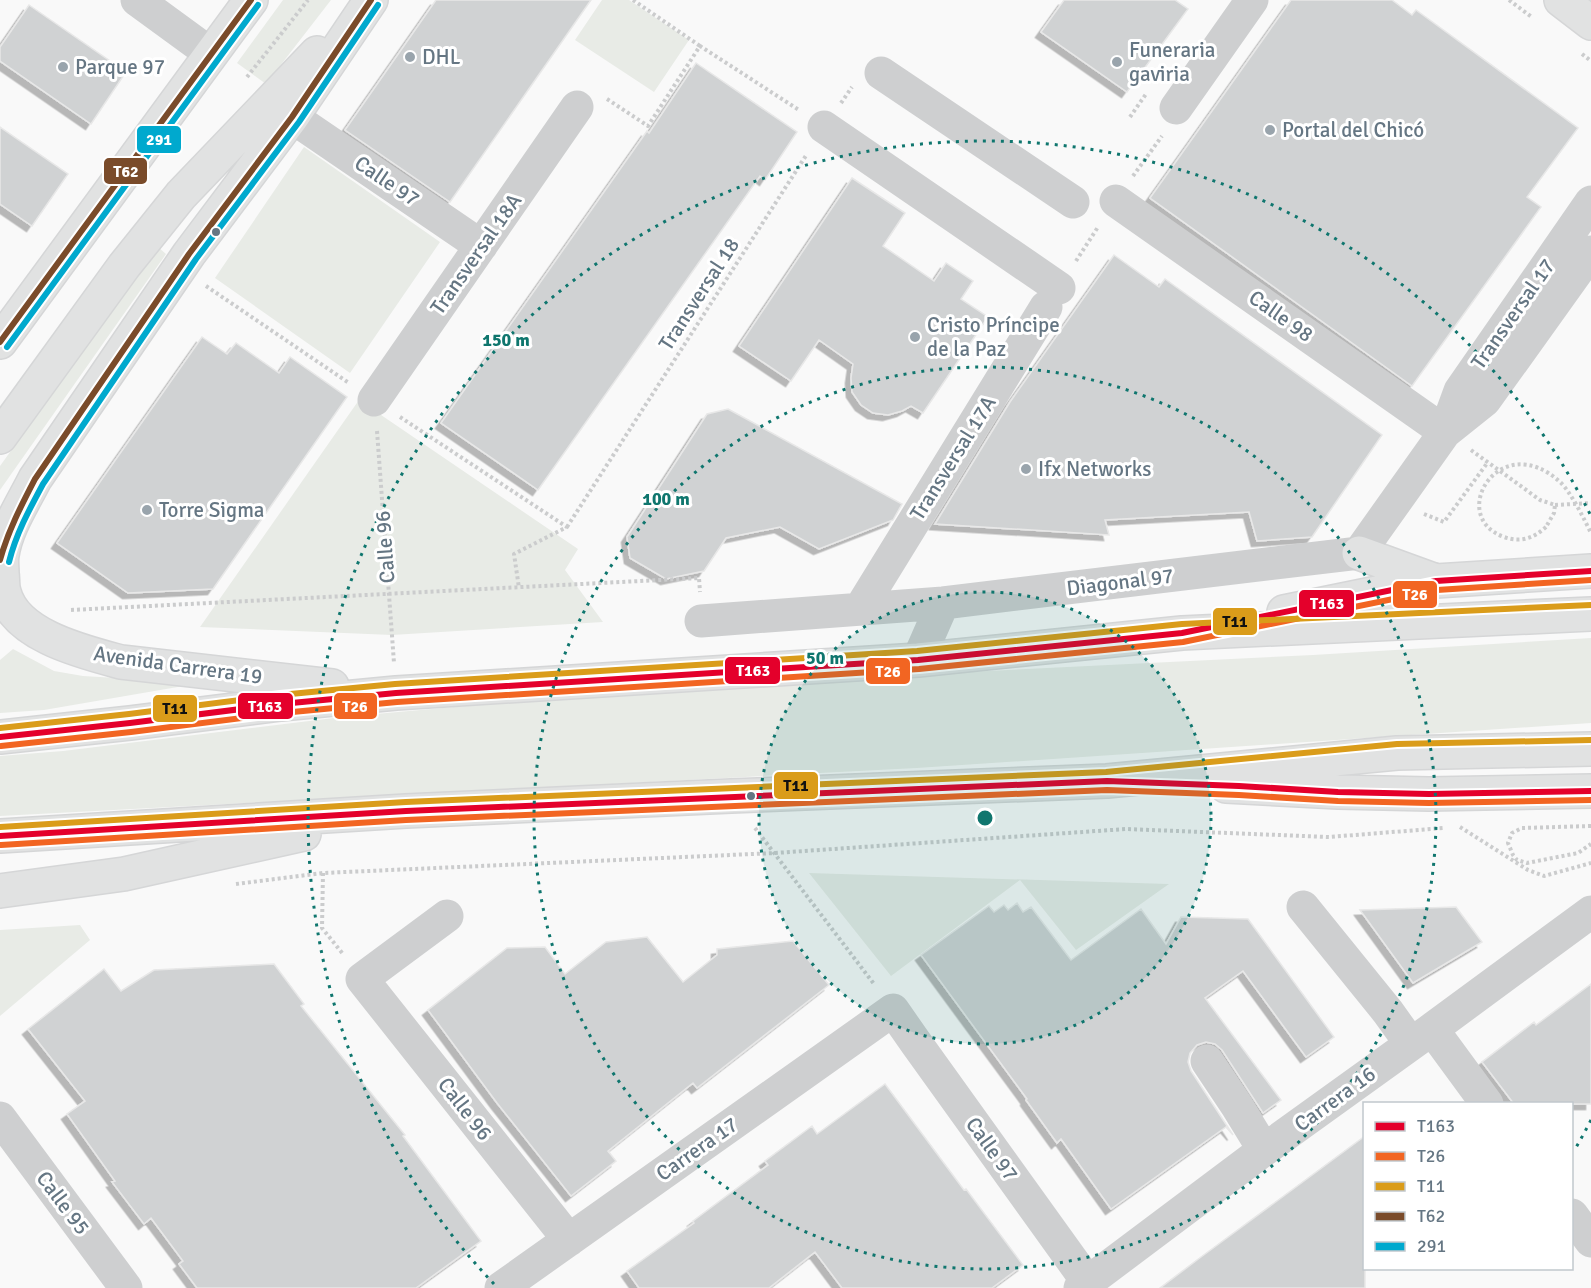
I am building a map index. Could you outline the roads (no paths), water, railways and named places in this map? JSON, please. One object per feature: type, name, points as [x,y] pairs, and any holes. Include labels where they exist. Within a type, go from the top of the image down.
[{"type":"main road","points":[[0,342],[251,0]]},
{"type":"main road","points":[[0,437],[124,266],[181,195],[370,0]]},
{"type":"main road","name":"Avenida Carrera 19","points":[[370,0],[292,117],[180,267],[35,479],[15,517],[1,558],[4,592],[13,611],[40,634],[65,646],[121,662],[396,693]]},
{"type":"main road","points":[[1561,0],[1591,23]]},
{"type":"main road","points":[[1359,554],[1436,581]]},
{"type":"main road","points":[[1182,633],[1436,581],[1591,571]]},
{"type":"main road","points":[[0,737],[396,693],[918,660],[1182,633],[1591,614]]},
{"type":"main road","points":[[0,836],[406,811],[1107,781],[1397,753],[1591,748]]},
{"type":"main road","points":[[1107,781],[1407,794],[1591,791]]},
{"type":"main road","points":[[0,891],[124,874],[406,811]]},
{"type":"street","points":[[137,0],[211,54]]},
{"type":"street","points":[[1176,108],[1252,0]]},
{"type":"street","points":[[867,80],[1072,202]]},
{"type":"street","name":"Transversal 18A","points":[[374,400],[577,107]]},
{"type":"street","name":"Calle 97","points":[[292,117],[481,246]]},
{"type":"street","name":"Transversal 17A","points":[[825,127],[1053,297],[860,609]]},
{"type":"street","name":"Calle 98","points":[[1116,201],[1445,432]]},
{"type":"street","name":"Transversal 17","points":[[1359,554],[1445,432],[1460,391],[1591,202]]},
{"type":"street","name":"Transversal 17","points":[[1445,432],[1485,400],[1591,252]]},
{"type":"street","name":"Diagonal 97","points":[[701,621],[943,603],[1359,554]]},
{"type":"street","points":[[918,660],[943,603]]},
{"type":"street","points":[[1303,907],[1388,1012],[1422,1036],[1485,1102]]},
{"type":"street","name":"Carrera 16","points":[[1087,1286],[1264,1150],[1591,912]]},
{"type":"street","name":"Calle 96","points":[[447,916],[362,979],[569,1240]]},
{"type":"street","name":"Calle 97","points":[[893,1010],[1087,1286]]},
{"type":"street","name":"Carrera 17","points":[[501,1288],[893,1010]]},
{"type":"street","points":[[1207,1061],[1264,1150]]},
{"type":"street","name":"Calle 95","points":[[0,1118],[126,1288]]},
{"type":"street","points":[[1573,1216],[1591,1241]]},
{"type":"place","name":"DHL","points":[[410,57]]},
{"type":"place","name":"Funeraria gaviria","points":[[1117,62]]},
{"type":"place","name":"Parque 97","points":[[63,67]]},
{"type":"place","name":"Portal del Chicó","points":[[1270,130]]},
{"type":"place","name":"Cristo Príncipe de la Paz","points":[[915,337]]},
{"type":"place","name":"Ifx Networks","points":[[1026,469]]},
{"type":"place","name":"Torre Sigma","points":[[147,510]]}]
